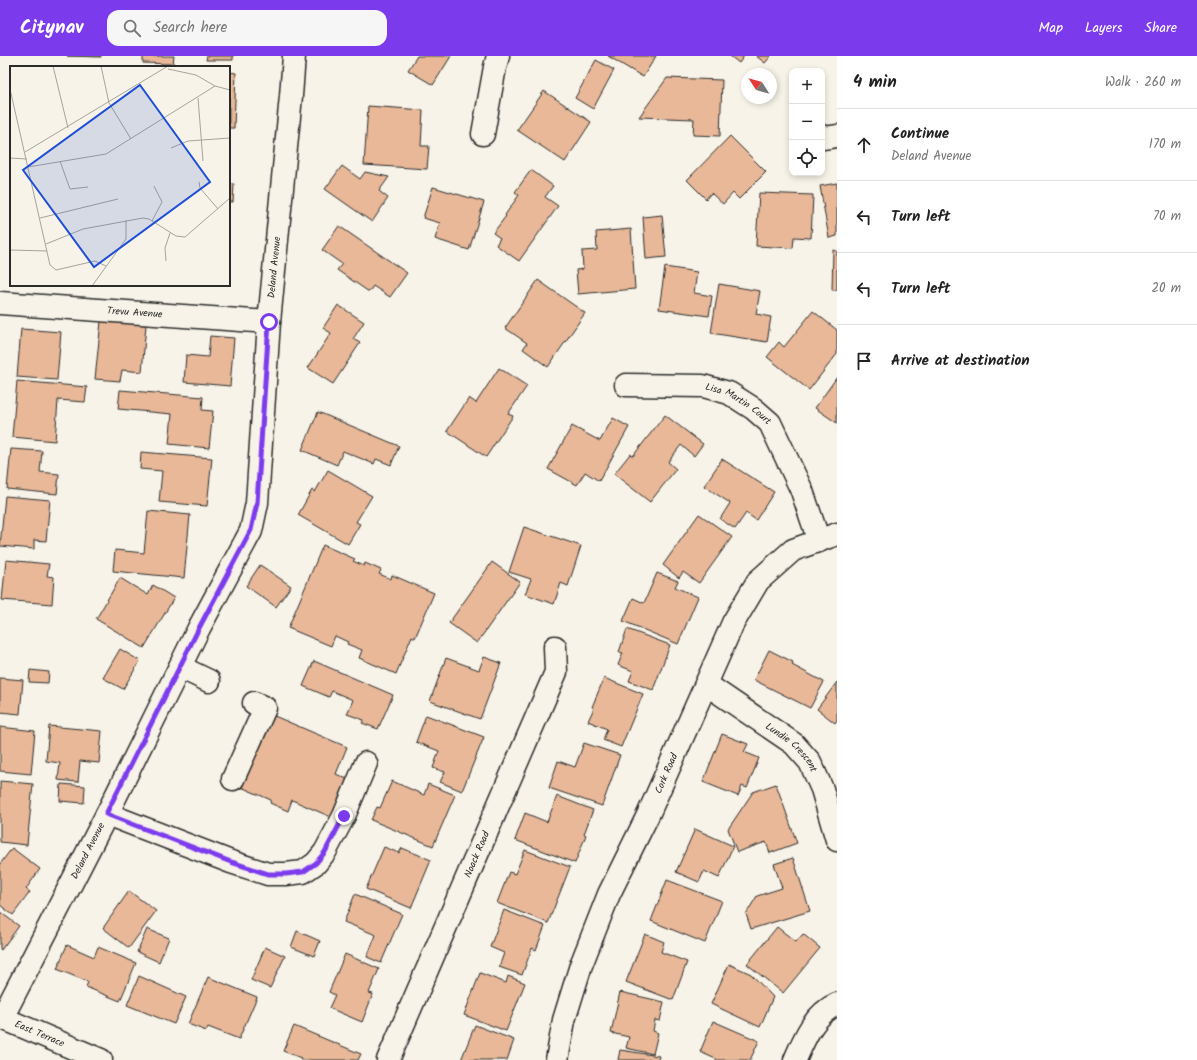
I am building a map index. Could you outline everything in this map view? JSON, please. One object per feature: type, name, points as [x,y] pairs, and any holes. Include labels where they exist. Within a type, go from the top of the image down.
[{"type":"street","name":"Deland Avenue","points":[[1,1018],[106,814],[199,628],[251,530],[257,503],[269,322],[291,104],[294,56]]},
{"type":"street","points":[[483,134],[498,56]]},
{"type":"street","points":[[825,138],[837,136]]},
{"type":"street","name":"Trevu Avenue","points":[[0,303],[269,322]]},
{"type":"street","name":"Lisa Martin Court","points":[[626,385],[703,386],[729,393],[754,409],[770,423],[802,491],[828,537]]},
{"type":"street","name":"Cork Road","points":[[557,1060],[564,1020],[581,965],[609,894],[648,815],[734,623],[758,581],[793,550],[828,537]]},
{"type":"street","name":"Noack Road","points":[[388,1060],[556,672],[555,647]]},
{"type":"street","points":[[180,667],[209,681]]},
{"type":"street","name":"Lundie Crescent","points":[[706,684],[794,744],[810,762],[822,789],[837,840]]},
{"type":"street","points":[[233,779],[265,708],[254,703]]},
{"type":"street","points":[[106,814],[231,862],[268,874],[303,872],[316,863],[325,852],[344,816],[366,763]]},
{"type":"street","points":[[795,1060],[811,1026],[820,1016],[837,1004]]},
{"type":"street","name":"East Terrace","points":[[1,1018],[101,1060]]},
{"type":"building","points":[[67,56],[101,56],[101,57]]},
{"type":"building","points":[[143,56],[174,56],[173,64],[143,63]]},
{"type":"building","points":[[207,56],[233,56],[233,60],[206,60]]},
{"type":"building","points":[[417,56],[451,56],[433,85],[408,70]]},
{"type":"building","points":[[608,56],[656,56],[643,77]]},
{"type":"building","points":[[730,56],[744,56],[739,63]]},
{"type":"building","points":[[756,56],[771,56],[765,63]]},
{"type":"building","points":[[596,60],[614,70],[593,109],[575,98]]},
{"type":"building","points":[[230,72],[236,73],[234,128],[230,128]]},
{"type":"building","points":[[667,78],[722,80],[720,136],[693,135],[694,119],[639,117]]},
{"type":"building","points":[[544,91],[591,122],[565,162],[517,130]]},
{"type":"building","points":[[368,106],[423,110],[421,146],[429,146],[427,169],[364,165]]},
{"type":"building","points":[[730,136],[766,172],[739,199],[733,193],[723,204],[711,193],[706,199],[687,180]]},
{"type":"building","points":[[342,166],[360,179],[365,172],[389,177],[379,191],[388,198],[372,222],[325,189]]},
{"type":"building","points":[[531,170],[553,186],[545,197],[558,206],[519,261],[496,245],[500,238],[493,233],[519,195],[515,192]]},
{"type":"building","points":[[837,183],[837,236],[829,238],[820,186]]},
{"type":"building","points":[[230,184],[234,184],[233,202],[230,202]]},
{"type":"building","points":[[433,187],[484,202],[469,250],[435,239],[440,223],[423,218]]},
{"type":"building","points":[[759,193],[813,195],[811,238],[794,237],[793,248],[756,246]]},
{"type":"building","points":[[662,215],[666,257],[646,259],[643,217]]},
{"type":"building","points":[[339,226],[407,273],[390,297],[373,286],[369,292],[337,270],[342,264],[322,250]]},
{"type":"building","points":[[631,229],[635,289],[578,294],[576,270],[583,269],[582,251],[597,250],[596,232]]},
{"type":"building","points":[[833,250],[837,251],[837,290],[832,290]]},
{"type":"building","points":[[665,267],[697,272],[694,293],[712,296],[709,316],[659,309]]},
{"type":"building","points":[[538,280],[585,313],[548,367],[523,349],[527,343],[505,328]]},
{"type":"building","points":[[719,284],[760,291],[756,314],[771,317],[767,342],[711,333]]},
{"type":"building","points":[[338,305],[364,322],[353,339],[360,343],[333,384],[308,368],[331,333],[323,328]]},
{"type":"building","points":[[813,311],[837,330],[837,354],[809,390],[767,357],[779,342],[784,347]]},
{"type":"building","points":[[101,321],[146,325],[142,372],[122,370],[120,381],[95,379]]},
{"type":"building","points":[[21,329],[61,332],[57,380],[17,377]]},
{"type":"building","points":[[210,336],[234,338],[230,386],[184,382],[186,355],[208,357]]},
{"type":"building","points":[[499,368],[527,386],[508,414],[513,416],[486,457],[447,431],[469,398],[476,403]]},
{"type":"building","points":[[837,377],[837,423],[815,408]]},
{"type":"building","points":[[17,381],[87,387],[85,402],[58,400],[55,441],[12,437]]},
{"type":"building","points":[[120,390],[203,397],[202,410],[213,411],[209,448],[169,444],[172,414],[118,409]]},
{"type":"building","points":[[318,412],[399,446],[391,465],[376,459],[374,464],[343,451],[337,465],[302,450]]},
{"type":"building","points":[[665,415],[703,444],[694,456],[681,445],[668,462],[676,469],[650,502],[614,474],[630,454],[633,456]]},
{"type":"building","points":[[613,418],[629,427],[599,481],[585,472],[577,485],[548,469],[572,426],[600,441]]},
{"type":"building","points":[[11,449],[42,451],[40,472],[59,474],[57,494],[7,489]]},
{"type":"building","points":[[141,452],[212,458],[207,506],[159,502],[162,471],[140,469]]},
{"type":"building","points":[[722,459],[774,492],[756,520],[746,513],[735,529],[720,519],[730,503],[704,486]]},
{"type":"building","points":[[328,470],[372,496],[356,522],[360,524],[348,544],[298,515],[312,490],[315,492]]},
{"type":"building","points":[[5,496],[50,500],[46,541],[34,540],[34,549],[0,546]]},
{"type":"building","points":[[148,511],[190,515],[184,578],[113,571],[115,550],[144,553]]},
{"type":"building","points":[[699,514],[732,537],[699,583],[683,572],[679,578],[663,565]]},
{"type":"building","points":[[524,527],[581,546],[568,586],[561,583],[554,604],[525,594],[531,579],[509,572]]},
{"type":"building","points":[[323,545],[355,559],[353,561],[364,566],[365,563],[381,570],[379,574],[391,579],[392,575],[434,593],[415,638],[412,636],[396,674],[359,658],[362,650],[347,644],[348,642],[335,636],[331,646],[288,628]]},
{"type":"building","points":[[6,560],[49,564],[47,576],[54,577],[52,604],[2,600]]},
{"type":"building","points":[[492,562],[520,582],[477,643],[449,623]]},
{"type":"building","points":[[260,565],[291,586],[276,607],[246,586]]},
{"type":"building","points":[[657,573],[678,581],[675,587],[698,597],[678,644],[623,621],[633,598],[644,603]]},
{"type":"building","points":[[120,578],[148,595],[153,585],[174,598],[144,648],[96,619]]},
{"type":"building","points":[[627,629],[670,645],[653,690],[629,681],[633,671],[618,665],[623,653],[619,652]]},
{"type":"building","points":[[120,649],[140,661],[123,689],[103,678]]},
{"type":"building","points":[[769,650],[793,662],[792,665],[824,682],[810,708],[754,680]]},
{"type":"building","points":[[484,657],[501,663],[480,719],[430,701],[446,658],[479,670]]},
{"type":"building","points":[[314,661],[393,695],[378,729],[362,723],[364,720],[347,714],[353,700],[332,691],[329,697],[303,686]]},
{"type":"building","points":[[30,670],[49,672],[48,683],[29,682]]},
{"type":"building","points":[[0,678],[23,680],[20,714],[0,712]]},
{"type":"building","points":[[604,678],[643,694],[621,747],[603,740],[607,729],[588,721]]},
{"type":"building","points":[[837,682],[837,720],[835,723],[817,709]]},
{"type":"building","points":[[272,715],[347,747],[336,774],[347,779],[331,817],[292,800],[288,811],[270,803],[271,800],[241,787]]},
{"type":"building","points":[[426,715],[484,737],[462,791],[440,782],[445,772],[433,768],[439,751],[416,742]]},
{"type":"building","points":[[49,726],[102,731],[99,763],[80,761],[78,782],[58,780],[60,763],[46,761]]},
{"type":"building","points":[[0,727],[35,731],[31,774],[0,771]]},
{"type":"building","points":[[722,734],[748,744],[744,752],[759,758],[747,788],[742,786],[738,796],[703,782]]},
{"type":"building","points":[[584,743],[620,755],[602,806],[549,788],[558,761],[575,767]]},
{"type":"building","points":[[0,781],[33,784],[27,845],[0,842]]},
{"type":"building","points":[[392,781],[424,795],[428,784],[455,795],[433,846],[371,820],[377,807],[380,808]]},
{"type":"building","points":[[61,784],[85,786],[84,803],[60,801]]},
{"type":"building","points":[[776,784],[797,843],[770,853],[766,842],[737,852],[728,829],[753,792]]},
{"type":"building","points":[[557,796],[593,810],[584,834],[586,835],[575,863],[515,840],[525,813],[547,822]]},
{"type":"building","points":[[695,829],[733,846],[719,878],[704,871],[699,882],[676,872]]},
{"type":"building","points":[[384,847],[399,853],[402,848],[431,860],[411,908],[366,889]]},
{"type":"building","points":[[12,848],[40,869],[26,889],[30,892],[13,915],[0,905],[0,864]]},
{"type":"building","points":[[525,850],[570,867],[548,923],[497,903],[509,872],[515,874]]},
{"type":"building","points":[[793,858],[810,911],[751,929],[746,914],[757,896],[782,888],[774,864]]},
{"type":"building","points":[[667,880],[722,901],[705,943],[651,921]]},
{"type":"building","points":[[129,891],[156,911],[129,948],[103,928]]},
{"type":"building","points":[[355,894],[402,914],[381,963],[367,957],[376,935],[344,922]]},
{"type":"building","points":[[504,910],[545,926],[536,950],[532,948],[522,975],[499,967],[504,953],[490,947]]},
{"type":"building","points":[[0,912],[19,926],[1,950],[0,949]]},
{"type":"building","points":[[777,927],[796,942],[803,934],[820,948],[783,993],[747,964]]},
{"type":"building","points":[[147,929],[169,938],[159,962],[137,952]]},
{"type":"building","points":[[297,931],[320,941],[314,956],[291,947]]},
{"type":"building","points":[[645,934],[664,942],[661,952],[687,962],[673,1000],[626,982]]},
{"type":"building","points":[[67,945],[94,957],[98,947],[136,963],[120,1001],[86,987],[88,982],[57,969]]},
{"type":"building","points":[[265,947],[285,956],[270,988],[251,980]]},
{"type":"building","points":[[345,954],[379,969],[369,993],[373,994],[362,1022],[329,1008],[335,995],[329,992]]},
{"type":"building","points":[[729,964],[751,974],[773,997],[760,1027],[711,1004]]},
{"type":"building","points":[[480,973],[506,983],[508,976],[525,983],[506,1031],[464,1015]]},
{"type":"building","points":[[139,976],[186,997],[174,1024],[127,1005]]},
{"type":"building","points":[[208,977],[257,997],[239,1039],[208,1027],[206,1031],[188,1024]]},
{"type":"building","points":[[620,992],[664,1002],[660,1021],[655,1020],[653,1031],[658,1033],[653,1054],[626,1048],[629,1037],[611,1033]]},
{"type":"building","points":[[713,1021],[759,1041],[750,1060],[718,1060],[700,1052]]},
{"type":"building","points":[[475,1025],[514,1040],[507,1060],[461,1060]]},
{"type":"building","points":[[294,1026],[361,1054],[358,1060],[300,1060],[301,1058],[283,1051]]},
{"type":"building","points":[[620,1050],[659,1056],[658,1060],[618,1060]]},
{"type":"route","points":[[269,322],[257,503],[251,530],[199,628],[106,814],[231,862],[268,874],[303,872],[316,863],[325,852],[344,816]]}]
